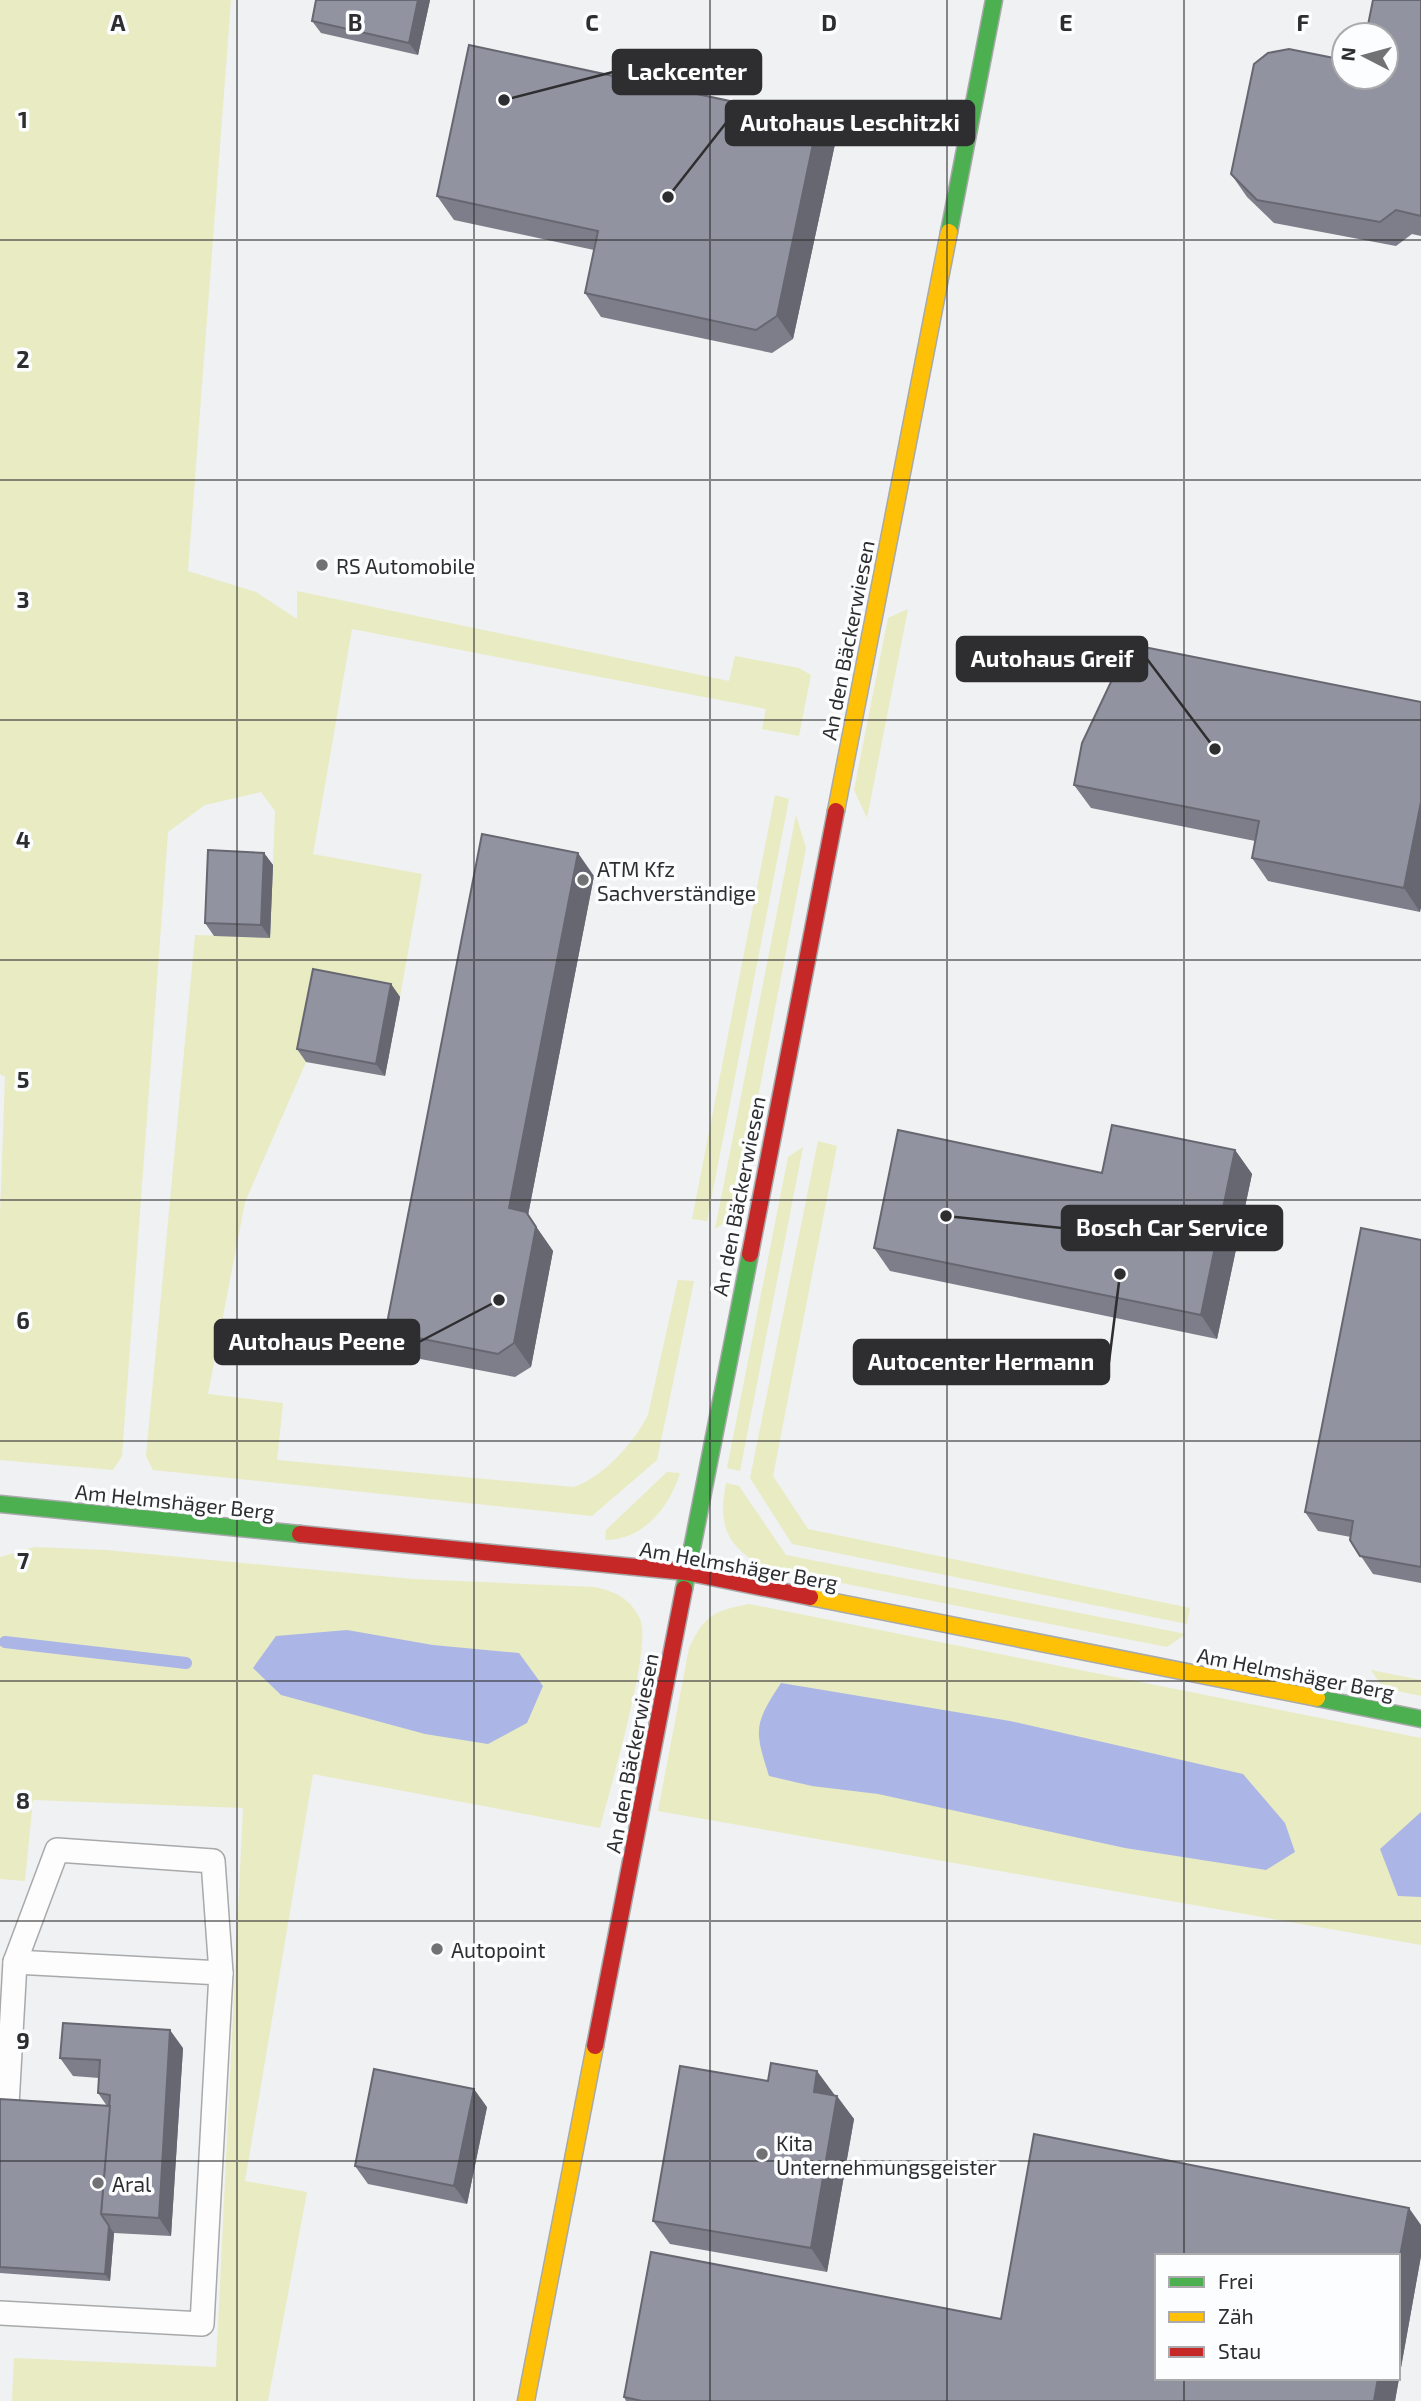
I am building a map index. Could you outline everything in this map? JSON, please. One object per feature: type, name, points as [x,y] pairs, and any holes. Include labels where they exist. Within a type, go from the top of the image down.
[{"type":"street","name":"An den Bäckerwiesen","points":[[526,2401],[994,0]]},
{"type":"street","name":"Am Helmshäger Berg","points":[[0,1504],[687,1572],[1421,1719]]},
{"type":"lane","points":[[0,2313],[202,2324],[221,1973],[213,1861],[57,1850],[15,1962],[6,2031],[6,2105]]},
{"type":"lane","points":[[15,1962],[221,1973]]},
{"type":"green space","points":[[0,0],[231,0],[188,571],[256,592],[297,619],[297,591],[729,681],[735,656],[799,668],[811,675],[799,736],[762,729],[766,709],[352,629],[313,854],[422,874],[400,997],[322,982],[306,1062],[245,1202],[208,1394],[283,1403],[277,1460],[574,1487],[596,1475],[617,1458],[642,1426],[648,1415],[678,1280],[694,1281],[657,1460],[592,1516],[153,1470],[146,1456],[195,935],[270,937],[275,811],[261,792],[205,805],[168,832],[122,1456],[113,1470],[0,1460],[0,1215],[5,1077],[0,1074]]},
{"type":"green space","points":[[908,609],[867,818],[854,790],[888,618]]},
{"type":"green space","points":[[775,795],[789,799],[707,1221],[692,1219]]},
{"type":"green space","points":[[796,815],[806,848],[735,1216],[715,1229]]},
{"type":"green space","points":[[818,1141],[837,1146],[773,1476],[808,1529],[1190,1608],[1187,1624],[792,1544],[750,1478]]},
{"type":"green space","points":[[803,1147],[740,1471],[727,1468],[788,1157]]},
{"type":"green space","points":[[667,1472],[680,1473],[669,1498],[653,1520],[643,1528],[619,1539],[605,1540],[606,1530]]},
{"type":"green space","points":[[726,1483],[739,1486],[786,1555],[1186,1634],[1167,1647],[765,1568],[741,1551],[728,1533],[723,1512]]},
{"type":"green space","points":[[35,1547],[106,1550],[413,1579],[594,1587],[622,1597],[640,1619],[642,1634],[635,1687],[600,1828],[313,1774],[245,2181],[307,2192],[268,2401],[12,2401],[14,2358],[216,2367],[243,1808],[33,1800],[25,1881],[0,1879],[0,1557]]},
{"type":"green space","points":[[749,1604],[1421,1738],[1421,1945],[658,1811],[689,1648],[700,1628],[712,1616]]},
{"type":"green space","points":[[1371,1670],[1421,1680],[1421,1696],[1383,1688]]},
{"type":"water","points":[[347,1630],[433,1645],[519,1653],[543,1686],[527,1723],[488,1744],[425,1734],[281,1695],[253,1668],[276,1636]]},
{"type":"water","points":[[781,1683],[1010,1721],[1243,1774],[1285,1823],[1295,1852],[1266,1870],[1125,1848],[878,1794],[812,1786],[769,1776],[759,1727],[766,1708]]},
{"type":"water","points":[[1421,1812],[1421,1897],[1398,1896],[1380,1849]]},
{"type":"building","points":[[316,0],[418,0],[409,43],[312,21]]},
{"type":"building","points":[[1373,0],[1421,0],[1421,216],[1396,210],[1380,222],[1257,200],[1231,174],[1254,64],[1268,53],[1289,49],[1330,57],[1330,91],[1400,91],[1400,21],[1369,21]]},
{"type":"building","points":[[469,45],[818,120],[777,316],[756,330],[585,293],[598,231],[437,196]]},
{"type":"building","points":[[1129,644],[1421,702],[1421,802],[1404,888],[1252,858],[1259,821],[1074,785],[1082,743]]},
{"type":"building","points":[[482,834],[578,853],[509,1208],[526,1212],[536,1227],[514,1343],[498,1354],[398,1334],[388,1318]]},
{"type":"building","points":[[208,850],[264,853],[261,925],[205,923]]},
{"type":"building","points":[[313,969],[391,984],[376,1064],[297,1049]]},
{"type":"building","points":[[1112,1125],[1235,1150],[1201,1315],[874,1248],[898,1130],[1102,1173]]},
{"type":"building","points":[[1361,1228],[1421,1240],[1421,1567],[1360,1556],[1350,1540],[1353,1521],[1305,1512]]},
{"type":"building","points":[[63,2023],[170,2030],[159,2218],[101,2214],[110,2095],[98,2093],[100,2060],[60,2058]]},
{"type":"building","points":[[771,2063],[817,2071],[814,2092],[837,2096],[811,2248],[653,2221],[680,2066],[768,2081]]},
{"type":"building","points":[[374,2069],[474,2089],[454,2186],[355,2166]]},
{"type":"building","points":[[0,2099],[110,2106],[101,2214],[109,2226],[105,2274],[0,2267]]},
{"type":"building","points":[[1034,2134],[1409,2208],[1400,2256],[1400,2254],[1155,2254],[1155,2380],[1378,2380],[1374,2401],[642,2401],[624,2397],[651,2252],[1001,2319]]},
{"type":"waterway","points":[[5,1642],[186,1663]]},
{"type":"traffic: fast","points":[[949,232],[994,0]]},
{"type":"traffic: fast","points":[[684,1589],[750,1254]]},
{"type":"traffic: fast","points":[[0,1504],[300,1534]]},
{"type":"traffic: fast","points":[[1317,1698],[1421,1719]]},
{"type":"traffic: slow","points":[[836,811],[949,232]]},
{"type":"traffic: slow","points":[[810,1597],[1317,1698]]},
{"type":"traffic: slow","points":[[526,2401],[595,2046]]},
{"type":"traffic: jam","points":[[750,1254],[836,811]]},
{"type":"traffic: jam","points":[[300,1534],[686,1572],[810,1597]]},
{"type":"traffic: jam","points":[[595,2046],[684,1589]]},
{"type":"place","name":"Lackcenter","points":[[504,100]]},
{"type":"place","name":"Autohaus Leschitzki","points":[[668,197]]},
{"type":"place","name":"RS Automobile","points":[[322,565]]},
{"type":"place","name":"Autohaus Greif","points":[[1215,749]]},
{"type":"place","name":"ATM Kfz Sachverständige","points":[[583,880]]},
{"type":"place","name":"Bosch Car Service","points":[[946,1216]]},
{"type":"place","name":"Autocenter Hermann","points":[[1120,1274]]},
{"type":"place","name":"Autohaus Peene","points":[[499,1300]]},
{"type":"place","name":"Autopoint","points":[[437,1949]]},
{"type":"place","name":"Kita Unternehmungsgeister","points":[[762,2154]]},
{"type":"place","name":"Aral","points":[[98,2183]]}]
